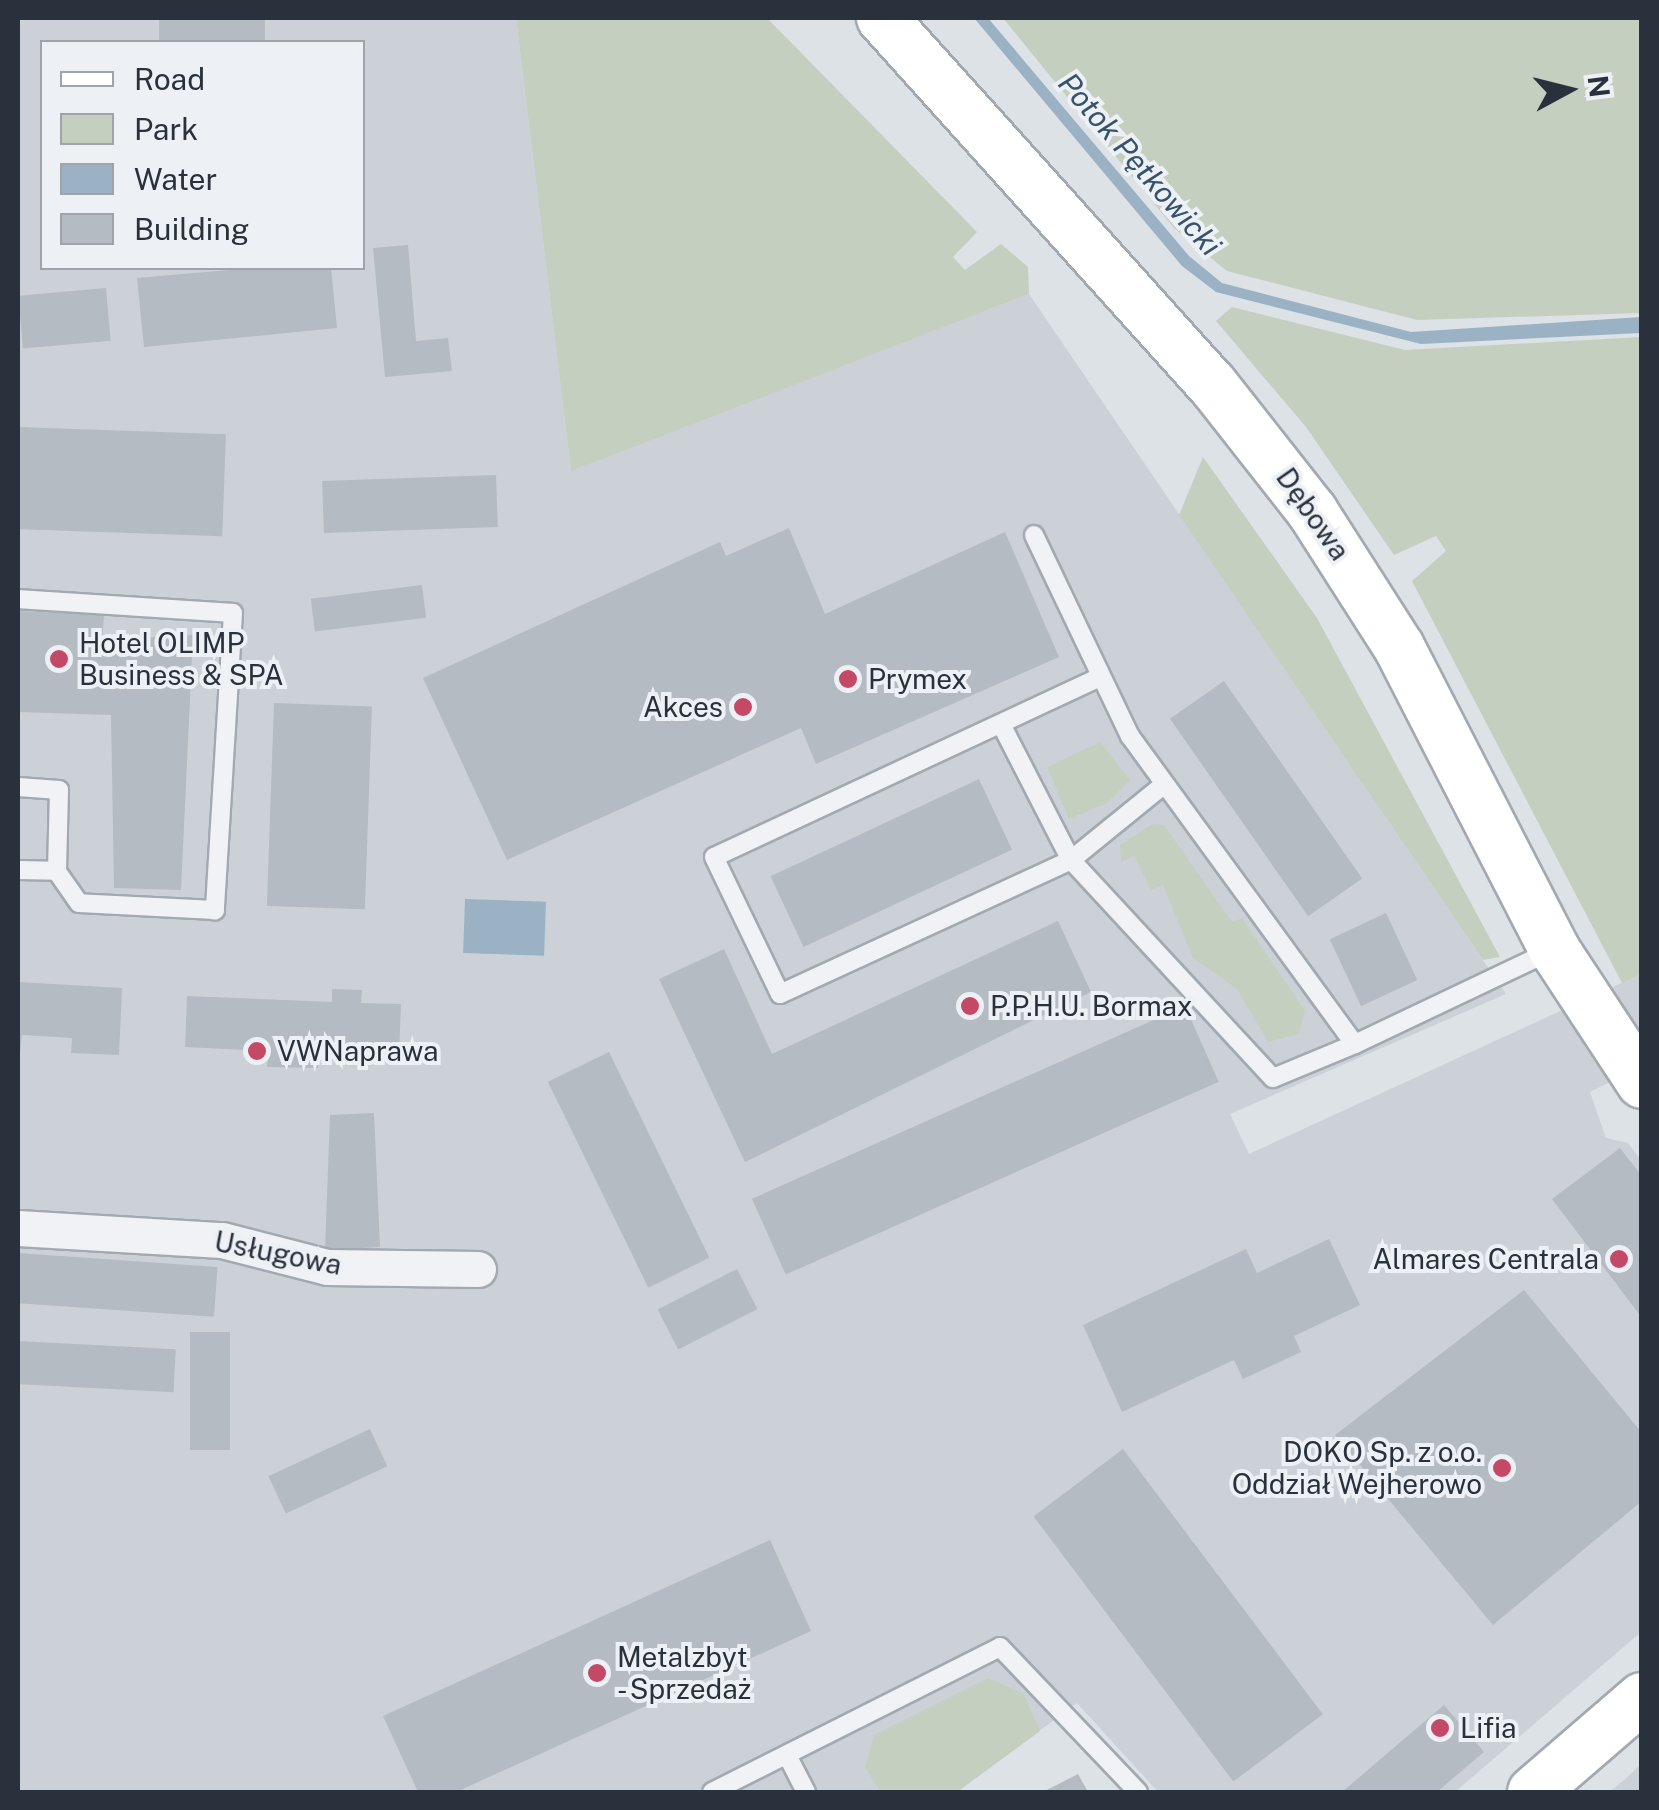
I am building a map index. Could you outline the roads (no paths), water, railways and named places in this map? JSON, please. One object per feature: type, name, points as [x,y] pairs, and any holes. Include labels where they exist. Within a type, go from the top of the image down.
[{"type":"main road","name":"Dębowa","points":[[882,18],[1212,384],[1312,511],[1414,675],[1554,949],[1642,1084]]},
{"type":"main road","points":[[1532,1792],[1642,1698]]},
{"type":"street","name":"Usługowa","points":[[18,1228],[222,1240],[327,1267],[478,1269]]},
{"type":"lane","points":[[1034,535],[1096,680],[1162,786],[1355,1044]]},
{"type":"lane","points":[[18,599],[232,613],[215,910],[80,903],[57,871],[59,790],[18,787]]},
{"type":"lane","points":[[1096,680],[714,857],[780,994],[1071,860],[1162,786]]},
{"type":"lane","points":[[1002,726],[1071,860],[1272,1078],[1355,1044],[1554,949]]},
{"type":"lane","points":[[18,870],[57,871]]},
{"type":"lane","points":[[712,1792],[1000,1647],[1138,1792]]},
{"type":"lane","points":[[787,1756],[806,1792]]},
{"type":"water","points":[[974,18],[988,18],[1189,256],[1222,283],[1411,332],[1641,317],[1641,333],[1421,344],[1216,292],[1182,266]]},
{"type":"water","points":[[465,899],[546,902],[544,956],[463,953]]},
{"type":"place","name":"Hotel OLIMP Business & SPA","points":[[59,659]]},
{"type":"place","name":"Prymex","points":[[848,679]]},
{"type":"place","name":"Akces","points":[[743,707]]},
{"type":"place","name":"P.P.H.U. Bormax","points":[[970,1006]]},
{"type":"place","name":"VWNaprawa","points":[[257,1051]]},
{"type":"place","name":"Almares Centrala","points":[[1619,1259]]},
{"type":"place","name":"DOKO Sp. z o.o. Oddział Wejherowo","points":[[1502,1468]]},
{"type":"place","name":"Metalzbyt - Sprzedaż","points":[[597,1673]]},
{"type":"place","name":"Lifia","points":[[1440,1728]]},
{"type":"water label","name":"Potok Pętkowicki","points":[[1140,164]]}]
